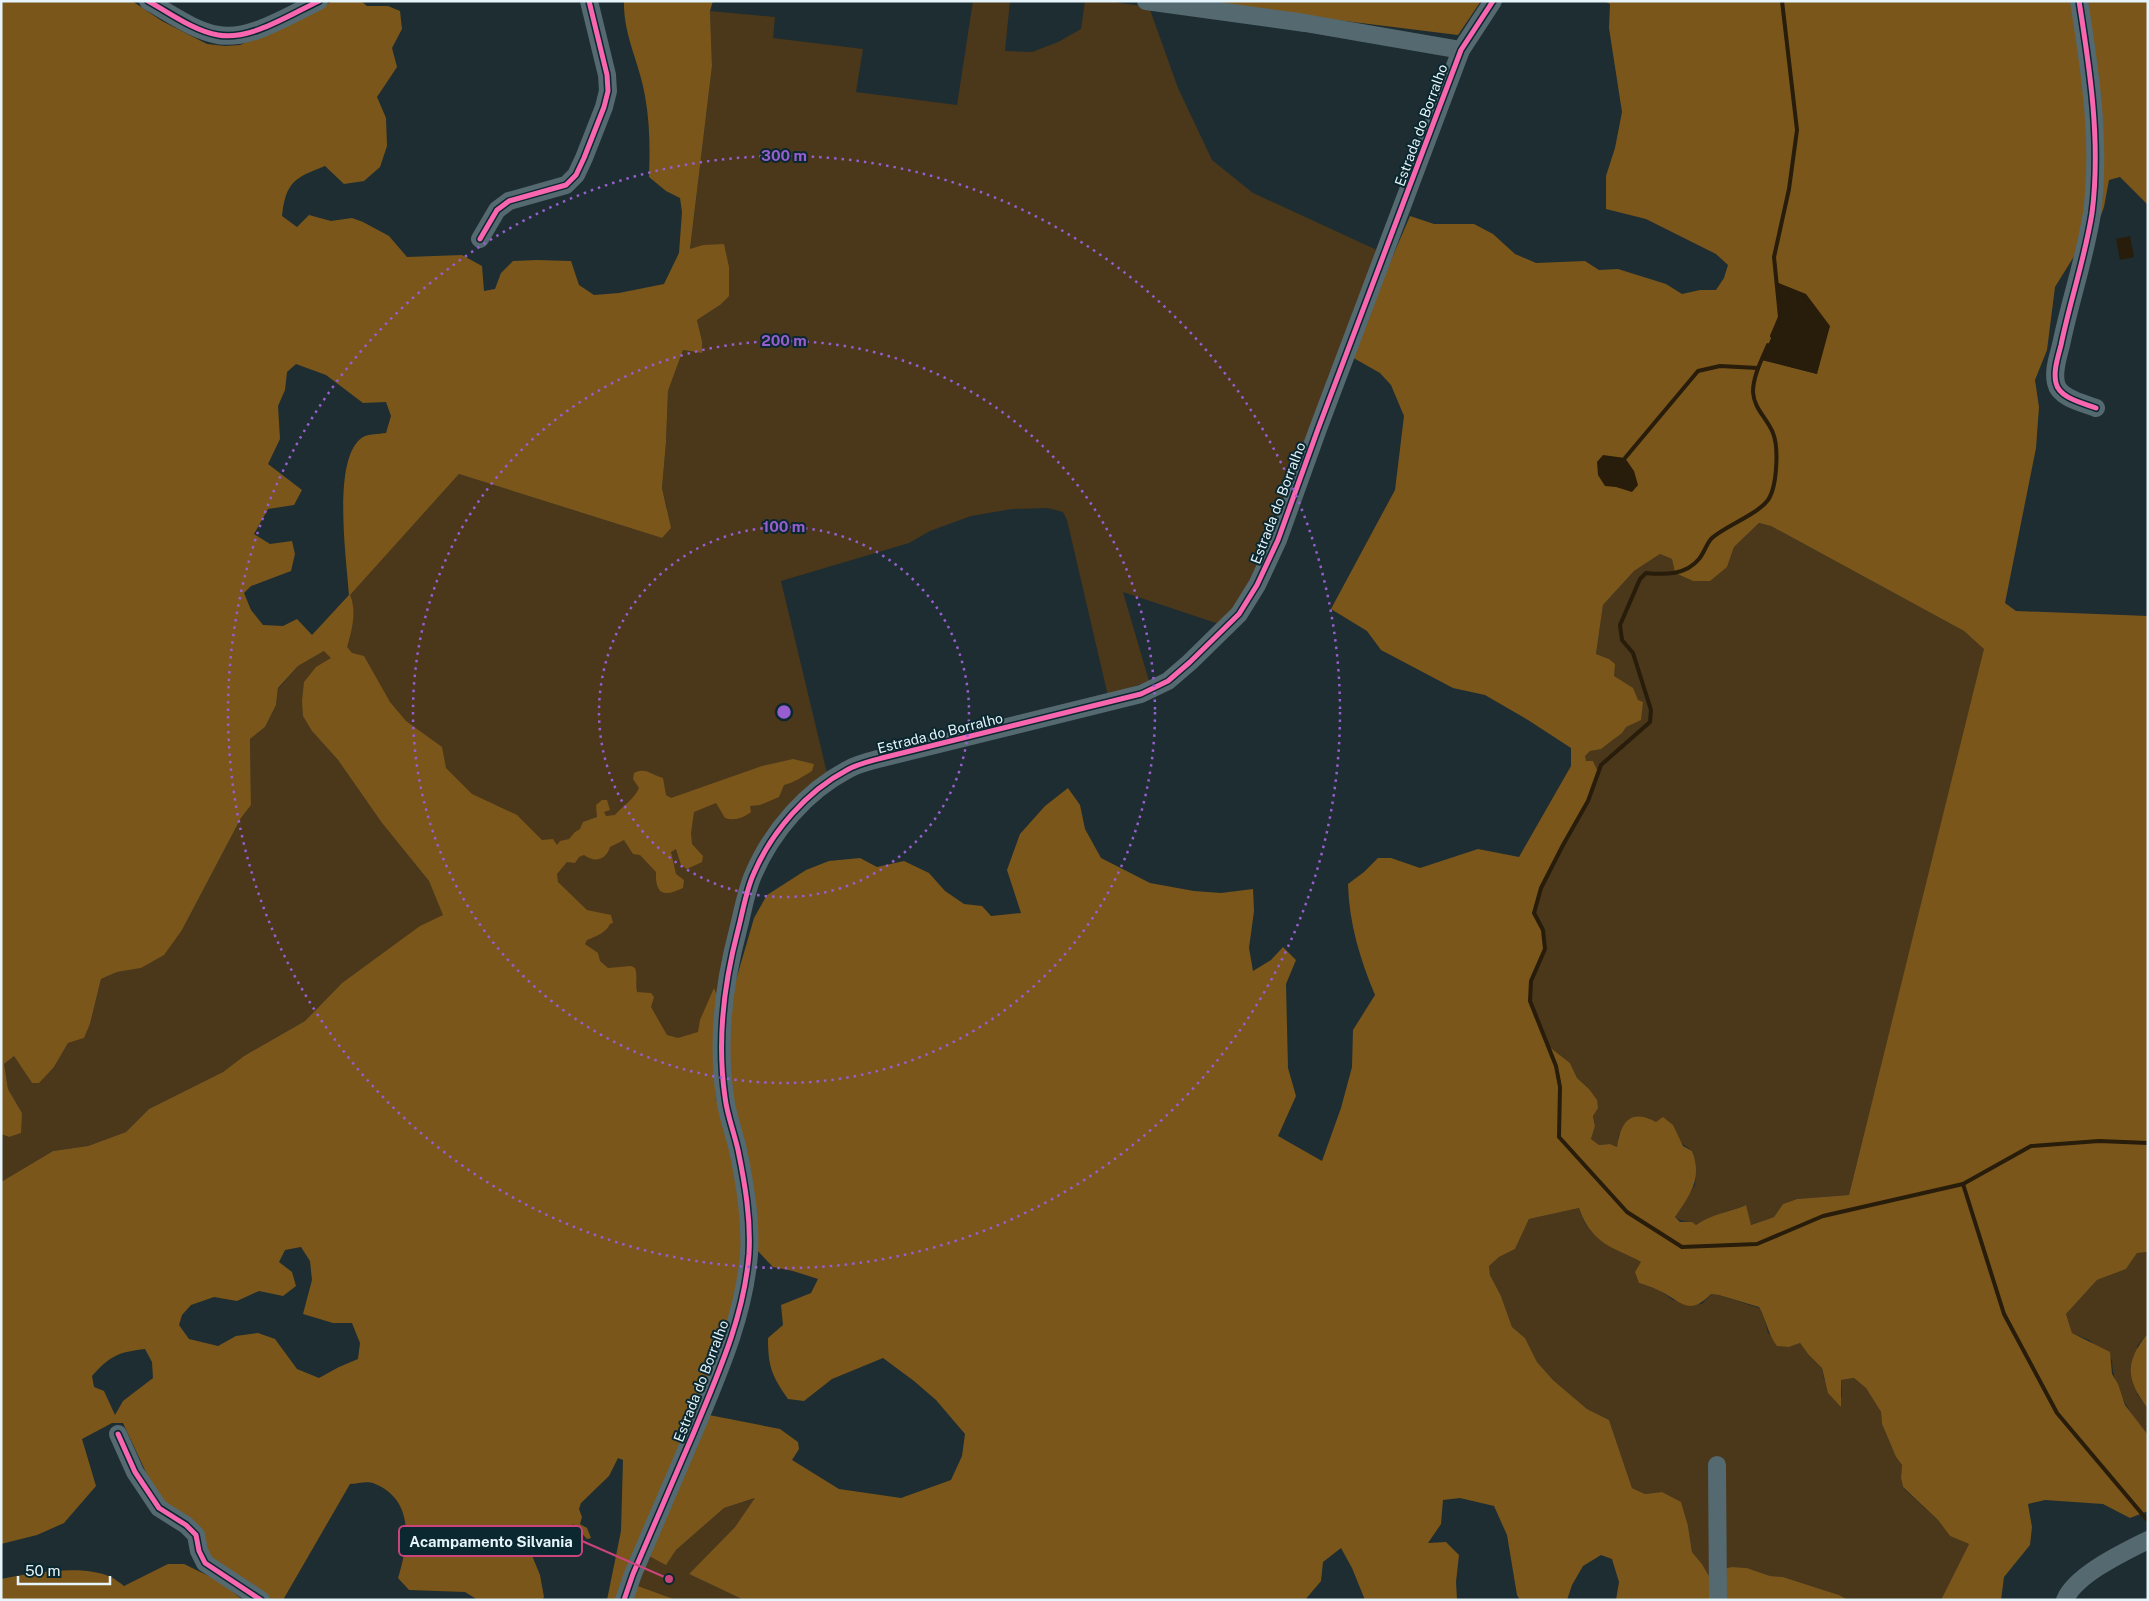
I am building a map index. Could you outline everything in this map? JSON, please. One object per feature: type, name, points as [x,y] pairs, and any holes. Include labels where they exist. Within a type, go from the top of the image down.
[{"type":"street","points":[[148,1],[196,27],[216,35],[230,36],[263,27],[319,1]]},
{"type":"street","points":[[480,239],[497,210],[509,201],[566,185],[576,175],[584,158],[604,107],[608,91],[607,75],[589,1]]},
{"type":"street","points":[[1146,1],[1305,23],[1461,50]]},
{"type":"street","name":"Estrada do Borralho","points":[[624,1600],[633,1574],[722,1367],[735,1329],[741,1302],[749,1254],[748,1205],[738,1150],[725,1098],[722,1059],[723,1015],[728,968],[753,874],[775,834],[826,783],[850,768],[882,758],[1141,694],[1168,681],[1216,638],[1239,614],[1257,585],[1278,540],[1321,420],[1461,50],[1493,1]]},
{"type":"street","points":[[2079,1],[2092,103],[2096,148],[2096,176],[2086,245],[2066,321],[2055,375],[2056,384],[2060,392],[2096,408]]},
{"type":"street","points":[[118,1434],[135,1472],[159,1508],[186,1525],[196,1535],[199,1551],[205,1563],[261,1600]]},
{"type":"street","points":[[1717,1465],[1718,1600]]},
{"type":"street","points":[[2065,1600],[2067,1594],[2093,1571],[2148,1540]]},
{"type":"shaded area","points":[[1,1],[132,1],[162,21],[207,44],[225,46],[240,45],[333,1],[361,1],[367,6],[388,6],[400,11],[402,29],[392,48],[397,67],[377,97],[386,118],[387,146],[380,167],[364,181],[344,184],[325,166],[306,174],[289,188],[282,216],[297,227],[309,215],[331,221],[352,218],[389,236],[407,257],[462,255],[482,266],[484,291],[495,289],[501,273],[513,261],[571,261],[579,285],[594,295],[619,293],[664,284],[679,253],[682,212],[680,198],[666,191],[649,177],[647,106],[643,84],[626,26],[624,1],[713,1],[710,11],[712,66],[690,249],[703,245],[724,244],[729,267],[729,296],[720,305],[697,320],[702,341],[702,353],[683,350],[668,391],[662,488],[671,528],[662,538],[459,474],[350,595],[353,614],[347,647],[352,653],[364,656],[390,702],[406,721],[442,747],[446,768],[472,794],[517,815],[542,840],[553,839],[557,845],[560,841],[569,839],[580,829],[583,822],[597,817],[596,805],[602,800],[607,800],[610,810],[604,812],[606,816],[615,815],[634,796],[639,788],[633,779],[634,773],[638,771],[645,771],[663,778],[666,795],[671,798],[762,766],[793,759],[814,764],[812,771],[784,785],[779,797],[760,805],[750,806],[751,812],[742,817],[736,819],[725,818],[716,803],[694,812],[691,833],[692,844],[703,856],[702,862],[687,869],[681,865],[676,849],[671,852],[676,874],[684,880],[683,888],[676,891],[666,893],[659,890],[656,872],[640,855],[633,854],[624,840],[610,847],[606,855],[600,859],[592,859],[584,855],[579,857],[575,863],[567,862],[557,874],[558,882],[587,910],[611,915],[613,923],[600,934],[587,940],[585,944],[598,953],[600,961],[608,968],[631,966],[635,968],[637,992],[651,993],[654,997],[651,1007],[667,1035],[678,1038],[698,1032],[700,1020],[714,988],[719,1001],[715,1070],[716,1099],[731,1137],[744,1250],[727,1341],[618,1600],[607,1600],[621,1531],[623,1460],[618,1458],[609,1476],[581,1503],[579,1509],[582,1517],[580,1524],[587,1528],[591,1538],[587,1539],[573,1524],[560,1537],[531,1553],[540,1575],[544,1597],[542,1600],[478,1600],[465,1592],[409,1590],[398,1578],[405,1551],[406,1537],[402,1511],[396,1500],[387,1490],[368,1482],[350,1484],[283,1600],[270,1600],[209,1561],[157,1496],[123,1423],[112,1423],[82,1439],[96,1486],[64,1523],[37,1535],[1,1544],[1,1182],[53,1151],[88,1146],[126,1132],[149,1109],[223,1072],[244,1056],[305,1021],[342,983],[420,926],[443,915],[429,881],[382,823],[338,760],[312,731],[303,716],[304,682],[316,667],[331,658],[324,651],[298,666],[278,688],[276,705],[265,727],[250,739],[251,805],[241,818],[182,930],[164,955],[141,968],[117,972],[101,979],[90,1024],[84,1038],[68,1043],[54,1067],[39,1083],[32,1083],[14,1056],[4,1064],[8,1089],[22,1113],[21,1133],[9,1137],[1,1134]],"holes":[[[296,364],[326,375],[363,403],[386,402],[391,416],[386,433],[365,436],[353,448],[347,465],[343,511],[349,595],[312,635],[297,619],[283,626],[263,625],[251,610],[244,593],[251,586],[291,571],[295,554],[292,541],[270,544],[254,534],[268,509],[294,505],[302,490],[268,464],[280,439],[278,406],[285,390],[287,372]],[[301,1247],[310,1261],[312,1280],[303,1314],[333,1323],[352,1323],[360,1343],[358,1359],[319,1378],[297,1369],[275,1339],[258,1333],[236,1336],[218,1346],[189,1339],[179,1325],[182,1315],[191,1305],[214,1297],[237,1301],[259,1291],[283,1296],[296,1286],[292,1272],[279,1262],[285,1250]],[[145,1349],[152,1362],[153,1378],[123,1401],[115,1415],[104,1391],[94,1387],[92,1376],[115,1356]]]},
{"type":"shaded area","points":[[973,1],[1010,1],[1005,51],[1032,52],[1058,42],[1081,29],[1085,1],[1106,1],[1149,7],[1178,88],[1212,160],[1253,193],[1379,251],[1266,553],[1248,590],[1222,625],[1123,592],[1149,681],[1108,696],[1067,520],[1063,512],[1048,508],[1012,509],[971,516],[930,531],[909,543],[781,581],[827,773],[792,807],[729,935],[716,997],[714,1055],[665,1052],[312,731],[338,760],[382,823],[429,881],[444,915],[420,927],[342,983],[305,1021],[244,1056],[223,1072],[149,1109],[126,1132],[88,1146],[53,1151],[1,1182],[1,1134],[9,1137],[22,1113],[8,1089],[4,1064],[14,1056],[32,1083],[54,1067],[68,1043],[84,1038],[90,1024],[101,979],[117,972],[141,968],[182,930],[241,818],[251,805],[250,739],[265,727],[276,705],[278,689],[298,666],[324,651],[312,636],[459,474],[662,538],[667,509],[662,488],[668,391],[683,350],[702,353],[702,341],[697,320],[720,305],[703,245],[690,250],[712,66],[710,11],[775,17],[773,38],[863,49],[856,92],[957,105]]},
{"type":"shaded area","points":[[1182,1],[1481,1],[1458,35]]},
{"type":"shaded area","points":[[1604,1],[2148,1],[2148,205],[2120,177],[2109,180],[2104,207],[2094,234],[2081,245],[2055,287],[2047,350],[2035,380],[2039,407],[2036,448],[2005,603],[2016,611],[2148,616],[2148,1252],[2137,1253],[2126,1269],[2097,1280],[2066,1314],[2072,1333],[2110,1352],[2112,1374],[2118,1384],[2125,1405],[2148,1435],[2148,1511],[2130,1518],[2103,1504],[2045,1500],[2028,1504],[2032,1527],[2030,1545],[2004,1577],[2001,1600],[1941,1600],[1969,1544],[1950,1536],[1938,1520],[1903,1487],[1901,1478],[1902,1465],[1896,1457],[1882,1424],[1881,1412],[1866,1388],[1854,1378],[1841,1380],[1841,1407],[1828,1393],[1822,1368],[1800,1343],[1789,1347],[1777,1346],[1759,1307],[1711,1294],[1696,1305],[1684,1305],[1656,1289],[1639,1283],[1635,1272],[1641,1262],[1599,1239],[1585,1222],[1579,1208],[1529,1219],[1515,1249],[1499,1257],[1489,1266],[1490,1275],[1501,1296],[1512,1327],[1525,1338],[1537,1362],[1553,1380],[1587,1409],[1609,1420],[1632,1488],[1645,1494],[1662,1492],[1681,1502],[1688,1526],[1692,1552],[1709,1576],[1710,1600],[1616,1600],[1619,1582],[1612,1559],[1601,1555],[1583,1566],[1572,1585],[1567,1600],[1520,1600],[1517,1595],[1507,1535],[1494,1506],[1460,1498],[1443,1500],[1441,1524],[1428,1543],[1446,1542],[1459,1555],[1456,1582],[1457,1600],[1365,1600],[1352,1568],[1341,1548],[1323,1562],[1321,1581],[1305,1600],[744,1600],[689,1574],[735,1527],[755,1498],[724,1508],[676,1550],[666,1565],[647,1555],[709,1415],[780,1429],[798,1442],[799,1449],[792,1460],[839,1489],[901,1498],[951,1480],[962,1456],[965,1434],[936,1400],[883,1358],[832,1379],[804,1401],[788,1399],[772,1371],[768,1338],[783,1325],[781,1305],[811,1293],[818,1279],[773,1267],[755,1248],[730,1083],[729,1021],[734,987],[754,918],[767,895],[806,870],[829,861],[860,858],[877,867],[904,861],[929,873],[945,891],[964,904],[982,906],[991,916],[1021,913],[1007,870],[1020,834],[1045,806],[1068,788],[1080,805],[1085,829],[1101,858],[1150,883],[1194,891],[1221,893],[1253,889],[1254,911],[1249,948],[1253,971],[1271,960],[1283,947],[1296,960],[1286,984],[1288,1068],[1296,1096],[1278,1136],[1322,1161],[1341,1108],[1352,1067],[1353,1030],[1375,995],[1356,941],[1348,884],[1378,858],[1391,858],[1420,868],[1478,849],[1519,857],[1571,766],[1571,748],[1485,695],[1453,688],[1381,650],[1367,631],[1331,609],[1395,490],[1404,416],[1391,385],[1380,373],[1350,356],[1410,216],[1434,224],[1474,224],[1493,234],[1515,254],[1536,263],[1585,261],[1599,270],[1618,269],[1666,284],[1682,294],[1700,290],[1716,290],[1724,278],[1728,265],[1716,254],[1646,219],[1606,209],[1606,176],[1615,148],[1622,112],[1609,28],[1610,4]],"holes":[[[1780,317],[1817,374],[1762,360]],[[1759,523],[1771,526],[1964,631],[1984,649],[1849,1195],[1797,1199],[1783,1204],[1774,1217],[1751,1225],[1746,1205],[1708,1218],[1696,1225],[1692,1222],[1680,1222],[1675,1217],[1690,1194],[1696,1170],[1692,1151],[1683,1146],[1673,1125],[1663,1117],[1656,1122],[1640,1116],[1633,1117],[1624,1124],[1617,1147],[1610,1144],[1599,1145],[1591,1139],[1595,1126],[1593,1116],[1598,1108],[1597,1100],[1577,1078],[1570,1063],[1547,1045],[1530,1001],[1531,981],[1545,949],[1543,930],[1534,913],[1541,888],[1588,801],[1598,772],[1593,761],[1586,761],[1585,756],[1590,751],[1601,749],[1622,733],[1626,727],[1641,720],[1643,702],[1638,700],[1633,688],[1614,676],[1615,664],[1609,659],[1596,654],[1603,605],[1634,571],[1660,554],[1672,559],[1675,573],[1693,581],[1710,581],[1727,567],[1734,547]]]},
{"type":"shaded area","points":[[2130,236],[2134,257],[2120,260],[2116,239]]},
{"type":"shaded area","points":[[1776,282],[1806,294],[1830,326],[1817,374],[1762,360],[1780,317]]},
{"type":"shaded area","points":[[1603,455],[1625,458],[1634,471],[1638,485],[1632,492],[1605,486],[1598,475],[1597,462]]},
{"type":"shaded area","points":[[1759,523],[1771,526],[1964,631],[1985,649],[1849,1195],[1797,1199],[1783,1204],[1774,1217],[1750,1225],[1745,1205],[1708,1218],[1696,1225],[1675,1217],[1695,1185],[1696,1165],[1692,1151],[1648,1118],[1619,1134],[1617,1147],[1610,1144],[1599,1145],[1591,1139],[1595,1126],[1589,1089],[1577,1078],[1570,1063],[1547,1045],[1530,1001],[1531,981],[1545,949],[1543,930],[1534,913],[1541,888],[1563,845],[1595,766],[1593,761],[1585,761],[1585,756],[1590,751],[1600,748],[1615,739],[1630,718],[1638,701],[1632,688],[1613,676],[1609,659],[1596,654],[1603,605],[1634,571],[1660,554],[1672,559],[1675,573],[1693,581],[1727,567],[1734,547]]},
{"type":"shaded area","points":[[1579,1208],[1589,1229],[1596,1236],[1641,1262],[1639,1283],[1659,1290],[1673,1300],[1702,1304],[1711,1294],[1759,1308],[1764,1316],[1768,1333],[1789,1347],[1800,1343],[1822,1368],[1824,1379],[1842,1397],[1841,1380],[1854,1378],[1866,1388],[1881,1412],[1882,1424],[1896,1457],[1902,1465],[1901,1478],[1903,1488],[1938,1520],[1950,1536],[1969,1544],[1941,1600],[1848,1600],[1839,1595],[1783,1577],[1770,1576],[1747,1568],[1732,1567],[1709,1576],[1692,1552],[1688,1526],[1662,1492],[1645,1494],[1632,1488],[1609,1420],[1587,1409],[1553,1380],[1537,1362],[1525,1338],[1512,1327],[1501,1296],[1490,1275],[1489,1266],[1499,1257],[1515,1249],[1529,1219]]},
{"type":"shaded area","points":[[2148,1252],[2148,1333],[2137,1346],[2137,1394],[2148,1409],[2148,1435],[2129,1410],[2119,1390],[2115,1380],[2112,1360],[2089,1340],[2072,1333],[2066,1314],[2097,1280],[2126,1269],[2137,1253]]},
{"type":"shaded area","points":[[2148,1333],[2148,1409],[2135,1389],[2131,1371],[2135,1353]]},
{"type":"shaded area","points":[[756,1498],[735,1527],[689,1574],[744,1600],[631,1600],[647,1555],[666,1564],[676,1550],[724,1508]]},
{"type":"shaded area","points":[[168,1564],[184,1564],[219,1581],[243,1600],[1,1600],[1,1579],[27,1574],[71,1570],[99,1573],[111,1577],[124,1586]]},
{"type":"shaded area","points":[[1732,1567],[1747,1568],[1770,1576],[1783,1577],[1839,1595],[1848,1600],[1723,1600],[1723,1569]]},
{"type":"shaded area","points":[[635,1585],[676,1600],[631,1600]]},
{"type":"waterway","points":[[1772,336],[1780,317],[1774,257],[1789,189],[1797,130],[1782,1]]},
{"type":"waterway","points":[[1768,345],[1756,374],[1753,392],[1758,408],[1773,433],[1775,440],[1776,467],[1771,494],[1768,500],[1756,511],[1716,534],[1699,559],[1688,568],[1668,574],[1646,573],[1640,579],[1620,625],[1622,640],[1633,653],[1651,710],[1650,722],[1601,765],[1588,801],[1541,888],[1534,913],[1543,930],[1545,949],[1531,981],[1530,1001],[1556,1066],[1560,1087],[1559,1137],[1627,1212],[1682,1247],[1757,1244],[1823,1216],[1963,1184],[2031,1146],[2099,1141],[2148,1143]]},
{"type":"waterway","points":[[1625,458],[1698,371],[1720,366],[1758,368]]},
{"type":"waterway","points":[[1963,1184],[2004,1314],[2057,1413],[2148,1521]]},
{"type":"cycle path","points":[[148,1],[200,30],[230,36],[243,34],[270,25],[319,1]]},
{"type":"cycle path","points":[[480,239],[497,210],[509,201],[566,185],[576,175],[584,158],[604,107],[608,91],[607,75],[589,1]]},
{"type":"cycle path","points":[[624,1600],[633,1574],[721,1367],[742,1300],[749,1254],[748,1215],[738,1150],[726,1104],[722,1034],[723,1013],[733,950],[749,886],[762,857],[781,827],[792,814],[818,789],[851,768],[873,760],[1141,694],[1168,681],[1239,614],[1257,585],[1278,540],[1461,50],[1493,1]]},
{"type":"cycle path","points":[[2079,1],[2093,107],[2095,133],[2094,187],[2089,230],[2057,359],[2055,378],[2058,388],[2062,393],[2078,402],[2096,408]]},
{"type":"cycle path","points":[[118,1434],[135,1472],[159,1508],[186,1525],[196,1535],[199,1551],[205,1563],[261,1600]]},
{"type":"place","name":"Acampamento Silvania","points":[[669,1579]]}]
